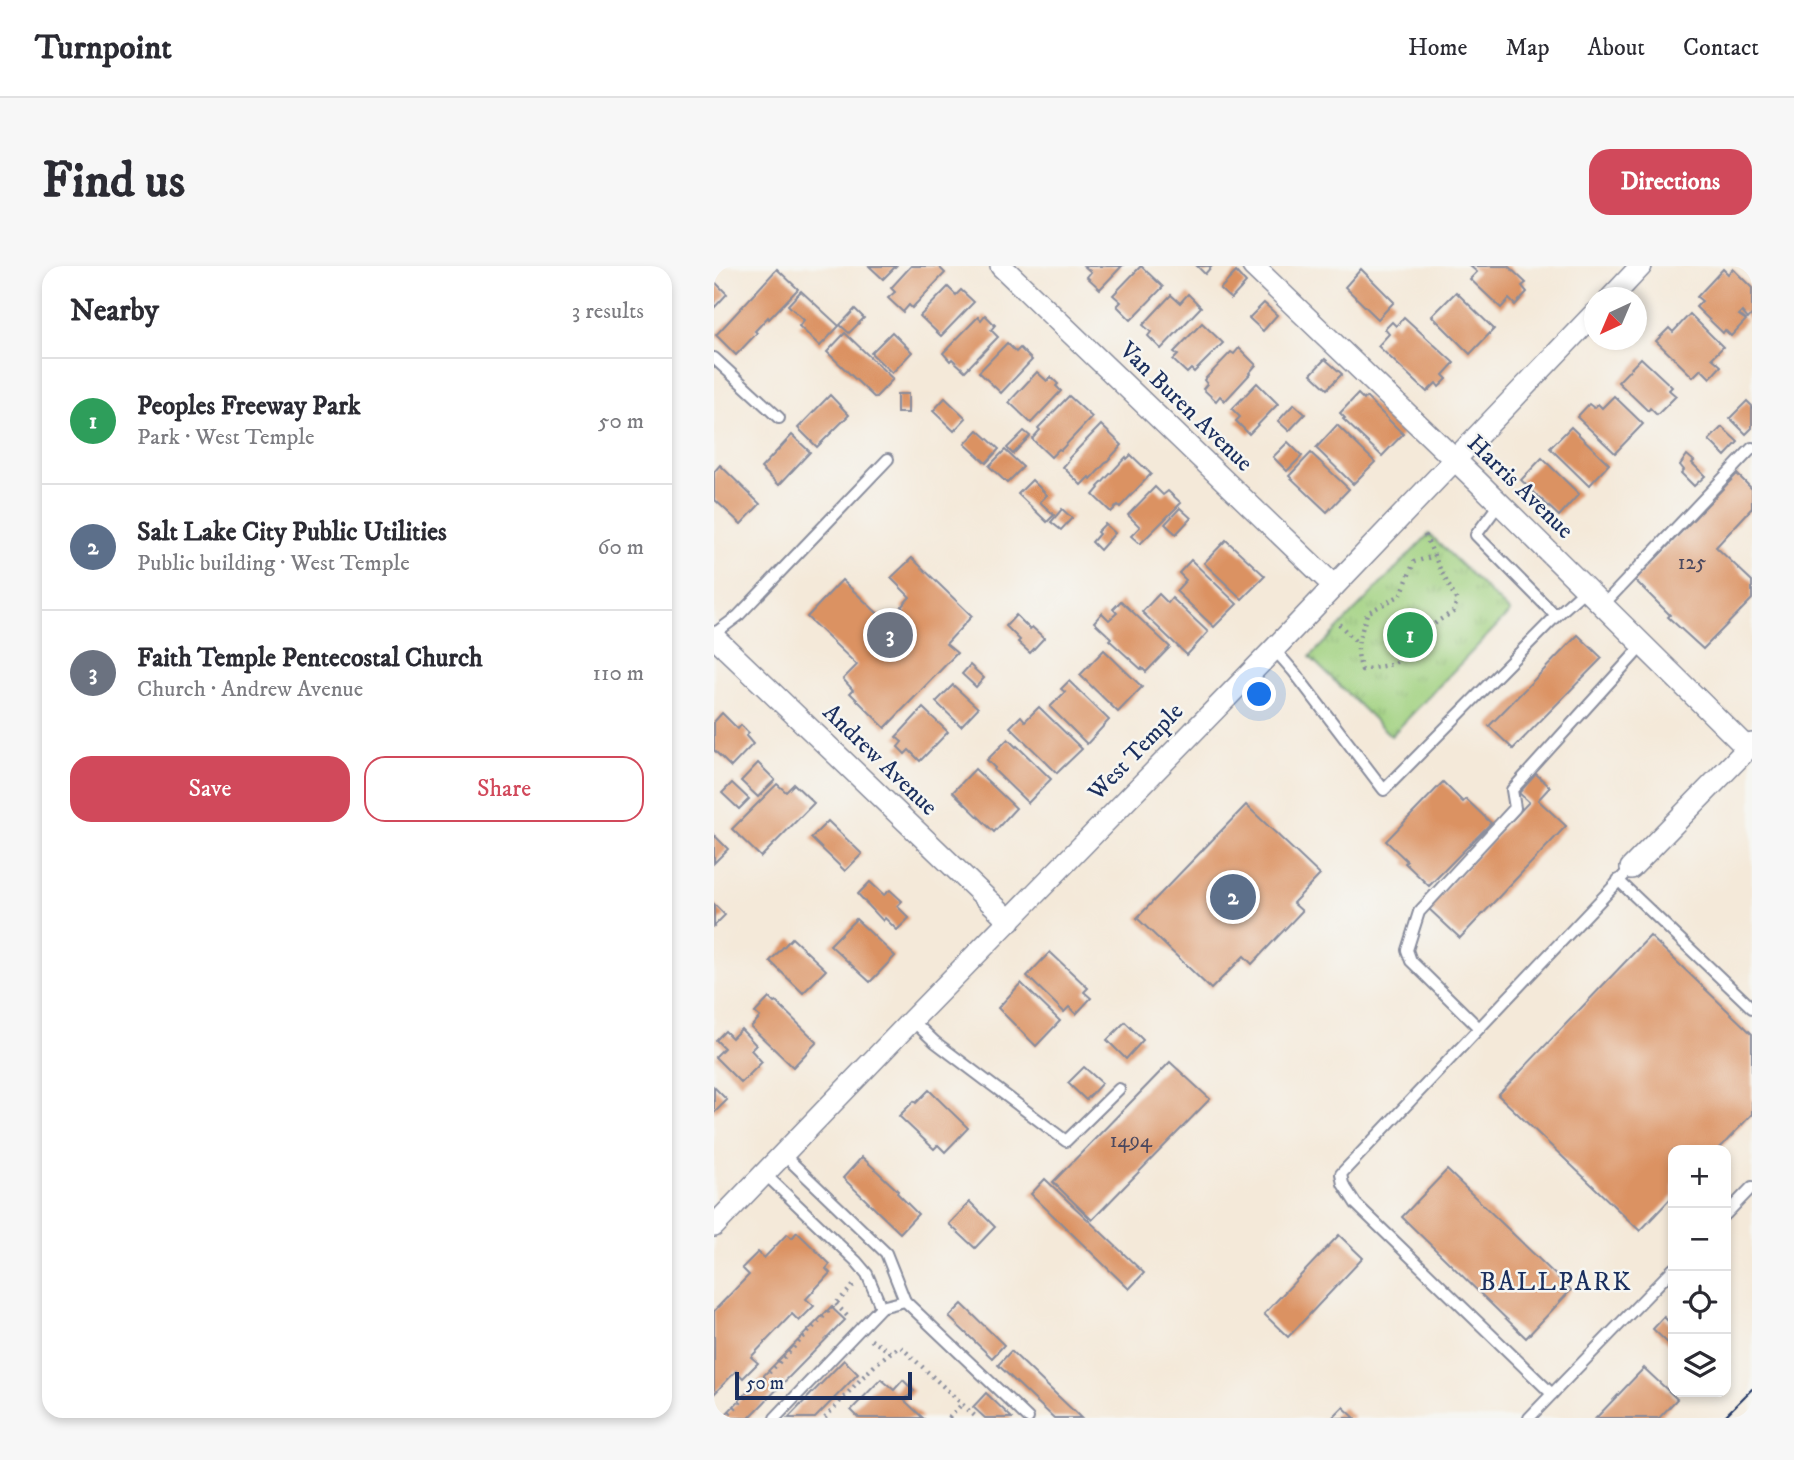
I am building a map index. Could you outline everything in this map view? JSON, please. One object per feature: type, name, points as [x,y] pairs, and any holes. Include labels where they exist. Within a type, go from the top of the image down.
[{"type":"street","name":"Van Buren Avenue","points":[[1001,266],[1334,586]]},
{"type":"street","name":"Harris Avenue","points":[[1253,266],[1751,748]]},
{"type":"street","points":[[1621,287],[1641,266]]},
{"type":"street","name":"West Temple","points":[[714,1226],[1274,649],[1584,325]]},
{"type":"street","name":"Andrew Avenue","points":[[714,635],[1010,921]]},
{"type":"street","points":[[1625,874],[1751,748]]},
{"type":"lane","points":[[714,358],[779,418]]},
{"type":"lane","points":[[1603,605],[1752,448]]},
{"type":"lane","points":[[714,635],[738,616],[888,459]]},
{"type":"lane","points":[[1499,504],[1476,534],[1556,616]]},
{"type":"lane","points":[[1274,649],[1384,790],[1586,589]]},
{"type":"lane","points":[[1479,1028],[1411,961],[1407,950],[1419,912],[1515,808],[1512,789],[1643,645]]},
{"type":"lane","points":[[1552,1394],[1356,1204],[1343,1184],[1341,1174],[1625,874],[1752,1009]]},
{"type":"lane","points":[[912,1020],[935,1042],[1066,1141],[1119,1089]]},
{"type":"lane","points":[[784,1154],[886,1253],[905,1301],[1028,1418]]},
{"type":"lane","points":[[765,1174],[856,1261],[867,1274],[881,1307]]},
{"type":"lane","points":[[1731,1209],[1752,1187]]},
{"type":"lane","points":[[1529,1418],[1671,1271]]},
{"type":"lane","points":[[775,1418],[881,1307],[905,1301]]},
{"type":"path","points":[[1425,535],[1457,601],[1453,612],[1426,631],[1408,653],[1392,664],[1362,670],[1357,643],[1367,613],[1401,594],[1414,562],[1434,556]]},
{"type":"path","points":[[1339,624],[1357,643]]},
{"type":"path","points":[[725,1418],[856,1283],[856,1279]]},
{"type":"path","points":[[836,1304],[852,1321]]},
{"type":"path","points":[[871,1340],[891,1352]]},
{"type":"path","points":[[825,1418],[891,1352],[901,1347],[977,1418]]},
{"type":"path","points":[[949,1418],[962,1404]]},
{"type":"green space","points":[[1429,534],[1510,612],[1391,736],[1310,657]]},
{"type":"building","points":[[869,266],[896,266],[883,279]]},
{"type":"building","points":[[911,266],[938,266],[945,273],[912,308],[909,305],[903,312],[888,298],[895,292],[891,288]]},
{"type":"building","points":[[1084,266],[1122,266],[1100,289],[1087,277],[1091,272]]},
{"type":"building","points":[[1141,266],[1163,287],[1131,320],[1117,306],[1121,302],[1113,295]]},
{"type":"building","points":[[1197,266],[1212,266],[1205,274]]},
{"type":"building","points":[[1470,266],[1508,266],[1526,283],[1522,286],[1527,292],[1515,305],[1509,299],[1501,308],[1470,279],[1477,272]]},
{"type":"building","points":[[777,269],[798,289],[769,319],[768,317],[736,355],[716,335]]},
{"type":"building","points":[[1361,269],[1394,302],[1378,319],[1345,287]]},
{"type":"building","points":[[1723,269],[1728,274],[1733,269],[1752,288],[1752,314],[1748,319],[1742,312],[1739,315],[1746,320],[1731,336],[1725,330],[1723,333],[1696,307],[1702,301],[1697,297]]},
{"type":"building","points":[[1236,272],[1246,283],[1231,299],[1220,289]]},
{"type":"building","points":[[714,281],[727,294],[714,308]]},
{"type":"building","points":[[948,287],[956,295],[961,290],[974,302],[941,336],[920,316]]},
{"type":"building","points":[[801,291],[839,326],[820,346],[799,326],[804,320],[788,305]]},
{"type":"building","points":[[1456,292],[1494,329],[1470,354],[1432,316]]},
{"type":"building","points":[[1188,294],[1201,307],[1161,349],[1148,336],[1151,332],[1143,325],[1171,295],[1180,303]]},
{"type":"building","points":[[1264,303],[1277,315],[1263,331],[1249,318]]},
{"type":"building","points":[[855,309],[864,318],[849,333],[840,325]]},
{"type":"building","points":[[1690,314],[1723,347],[1712,358],[1721,366],[1710,378],[1701,369],[1693,377],[1656,341],[1669,328],[1673,332]]},
{"type":"building","points":[[985,315],[995,325],[991,330],[998,337],[965,371],[943,353],[978,317],[981,320]]},
{"type":"building","points":[[1404,317],[1454,363],[1443,375],[1447,379],[1439,387],[1436,383],[1427,392],[1378,346],[1389,334],[1385,329],[1392,322],[1396,326]]},
{"type":"building","points":[[1202,323],[1223,343],[1194,372],[1191,369],[1187,373],[1173,360],[1178,355],[1174,352]]},
{"type":"building","points":[[892,332],[912,352],[892,373],[871,353]]},
{"type":"building","points":[[845,333],[893,379],[875,398],[827,352]]},
{"type":"building","points":[[1007,343],[1016,352],[1020,348],[1032,360],[1001,393],[979,372]]},
{"type":"building","points":[[1239,348],[1256,365],[1225,401],[1220,396],[1216,401],[1203,389],[1207,384],[1204,380],[1231,352],[1234,354]]},
{"type":"building","points":[[1641,358],[1672,387],[1669,390],[1676,396],[1657,415],[1650,408],[1648,411],[1618,382]]},
{"type":"building","points":[[1325,359],[1342,374],[1327,389],[1311,374]]},
{"type":"building","points":[[1037,372],[1047,381],[1051,377],[1061,391],[1031,423],[1009,402]]},
{"type":"building","points":[[1257,383],[1278,404],[1249,434],[1236,421],[1240,417],[1232,409]]},
{"type":"building","points":[[897,394],[908,394],[908,413],[897,413]]},
{"type":"building","points":[[1358,394],[1364,400],[1366,397],[1403,434],[1382,456],[1340,413]]},
{"type":"building","points":[[830,395],[849,415],[817,447],[798,428]]},
{"type":"building","points":[[1069,396],[1092,417],[1051,457],[1032,439],[1040,430],[1038,428]]},
{"type":"building","points":[[1614,396],[1643,424],[1615,453],[1577,417],[1589,404],[1594,408],[1598,404],[1602,408]]},
{"type":"building","points":[[945,398],[966,418],[954,431],[933,411]]},
{"type":"building","points":[[1747,401],[1752,406],[1752,428],[1746,434],[1730,418]]},
{"type":"building","points":[[1294,404],[1305,414],[1289,431],[1278,421]]},
{"type":"building","points":[[1101,425],[1122,445],[1091,479],[1089,477],[1081,485],[1063,467]]},
{"type":"building","points":[[1337,425],[1375,462],[1353,484],[1316,448]]},
{"type":"building","points":[[1571,427],[1609,464],[1589,486],[1550,448]]},
{"type":"building","points":[[1722,427],[1738,442],[1725,456],[1709,440]]},
{"type":"building","points":[[978,430],[999,449],[986,463],[965,444]]},
{"type":"building","points":[[1024,431],[1030,436],[1013,454],[1007,448]]},
{"type":"building","points":[[792,435],[810,452],[779,485],[761,468]]},
{"type":"building","points":[[1288,442],[1302,456],[1287,471],[1273,457]]},
{"type":"building","points":[[1005,450],[1023,467],[1007,483],[989,466]]},
{"type":"building","points":[[1311,453],[1349,489],[1327,512],[1289,476]]},
{"type":"building","points":[[1131,455],[1151,474],[1120,507],[1118,505],[1111,512],[1093,495],[1126,457],[1127,459]]},
{"type":"building","points":[[1687,455],[1705,476],[1694,486],[1681,473],[1684,470],[1680,465]]},
{"type":"building","points":[[1542,458],[1579,494],[1559,516],[1521,480]]},
{"type":"building","points":[[720,465],[760,504],[741,524],[714,499],[714,472]]},
{"type":"building","points":[[1737,474],[1752,489],[1752,508],[1716,547],[1752,581],[1752,599],[1703,649],[1668,617],[1670,615],[1635,580]]},
{"type":"building","points":[[1032,480],[1047,495],[1040,502],[1054,515],[1047,522],[1018,494]]},
{"type":"building","points":[[1155,487],[1163,495],[1168,491],[1181,503],[1140,544],[1131,536],[1140,527],[1128,515]]},
{"type":"building","points":[[1180,508],[1191,518],[1176,534],[1165,524]]},
{"type":"building","points":[[1062,509],[1072,518],[1061,530],[1051,522]]},
{"type":"building","points":[[1105,524],[1115,533],[1100,550],[1092,542]]},
{"type":"building","points":[[1226,540],[1265,576],[1242,599],[1204,563]]},
{"type":"building","points":[[912,558],[972,616],[946,644],[957,653],[885,728],[850,693],[853,690],[843,679],[857,665],[807,617],[842,580],[891,626],[906,611],[901,607],[910,597],[891,578]]},
{"type":"building","points":[[1191,560],[1237,604],[1214,627],[1176,591],[1186,580],[1179,573]]},
{"type":"building","points":[[1159,594],[1168,603],[1172,598],[1208,632],[1187,655],[1142,612]]},
{"type":"building","points":[[1121,601],[1170,647],[1146,672],[1109,640],[1111,638],[1094,622],[1102,613],[1109,620],[1117,613],[1113,609]]},
{"type":"building","points":[[1016,615],[1044,638],[1030,653],[1006,626]]},
{"type":"building","points":[[1578,635],[1602,658],[1513,749],[1489,726]]},
{"type":"building","points":[[1104,650],[1142,687],[1118,712],[1080,675]]},
{"type":"building","points":[[970,665],[984,678],[976,687],[962,674]]},
{"type":"building","points":[[1069,681],[1109,720],[1087,744],[1050,707],[1065,692],[1061,689]]},
{"type":"building","points":[[953,685],[978,708],[961,726],[936,702]]},
{"type":"building","points":[[1039,707],[1082,749],[1057,773],[1010,727],[1021,716],[1025,721]]},
{"type":"building","points":[[923,708],[948,732],[920,761],[909,750],[905,754],[898,747],[902,742],[896,737]]},
{"type":"building","points":[[722,713],[738,729],[741,725],[749,733],[746,736],[753,744],[731,767],[714,750],[714,722]]},
{"type":"building","points":[[1008,739],[1051,779],[1028,803],[987,760]]},
{"type":"building","points":[[758,763],[775,780],[758,797],[741,781]]},
{"type":"building","points":[[975,769],[1016,808],[994,832],[953,792]]},
{"type":"building","points":[[1536,774],[1550,787],[1538,800],[1566,826],[1460,938],[1428,908],[1529,802],[1519,793]]},
{"type":"building","points":[[1443,782],[1463,802],[1466,799],[1491,823],[1429,886],[1386,841]]},
{"type":"building","points":[[732,783],[749,799],[739,809],[722,793]]},
{"type":"building","points":[[777,784],[786,792],[794,784],[814,803],[761,857],[732,829]]},
{"type":"building","points":[[1246,805],[1320,875],[1293,903],[1302,911],[1252,964],[1244,956],[1211,989],[1137,918]]},
{"type":"building","points":[[828,821],[862,854],[845,871],[811,838]]},
{"type":"building","points":[[714,835],[728,849],[714,863]]},
{"type":"building","points":[[870,882],[884,895],[890,890],[902,901],[897,906],[909,918],[897,930],[885,918],[883,921],[858,894]]},
{"type":"building","points":[[714,904],[725,915],[714,926]]},
{"type":"building","points":[[856,919],[895,956],[870,982],[830,945]]},
{"type":"building","points":[[1650,936],[1752,1034],[1752,1114],[1723,1145],[1668,1145],[1668,1201],[1640,1231],[1498,1095]]},
{"type":"building","points":[[792,938],[826,970],[803,993],[770,961]]},
{"type":"building","points":[[1050,952],[1088,988],[1084,992],[1091,998],[1076,1014],[1069,1007],[1064,1012],[1027,976]]},
{"type":"building","points":[[1021,983],[1060,1021],[1036,1046],[998,1008]]},
{"type":"building","points":[[769,998],[817,1042],[793,1067],[751,1027],[760,1017],[755,1013]]},
{"type":"building","points":[[1125,1022],[1143,1040],[1126,1059],[1107,1040]]},
{"type":"building","points":[[741,1029],[756,1045],[751,1050],[762,1062],[741,1083],[715,1057],[724,1048],[716,1040],[725,1031],[732,1038]]},
{"type":"building","points":[[1170,1062],[1210,1099],[1092,1220],[1053,1182]]},
{"type":"building","points":[[1084,1067],[1102,1083],[1086,1100],[1068,1083]]},
{"type":"building","points":[[714,1087],[727,1100],[714,1113]]},
{"type":"building","points":[[929,1090],[968,1128],[945,1152],[938,1145],[934,1149],[899,1116]]},
{"type":"building","points":[[862,1157],[918,1214],[900,1233],[843,1178]]},
{"type":"building","points":[[1447,1170],[1571,1290],[1526,1338],[1402,1217]]},
{"type":"building","points":[[1045,1179],[1144,1273],[1129,1289],[1031,1194]]},
{"type":"building","points":[[970,1202],[995,1227],[975,1248],[949,1224]]},
{"type":"building","points":[[797,1232],[830,1264],[826,1269],[830,1273],[806,1299],[814,1306],[799,1321],[792,1314],[751,1357],[758,1363],[743,1378],[736,1371],[714,1394],[714,1311],[749,1275],[742,1268],[758,1252],[764,1258],[787,1234],[792,1238]]},
{"type":"building","points":[[1339,1235],[1363,1258],[1288,1337],[1264,1314]]},
{"type":"building","points":[[962,1304],[1004,1345],[992,1358],[949,1317]]},
{"type":"building","points":[[831,1307],[845,1320],[749,1418],[722,1418]]},
{"type":"building","points":[[1664,1317],[1668,1321],[1668,1343],[1653,1329]]},
{"type":"building","points":[[1011,1351],[1081,1418],[1054,1418],[998,1365]]},
{"type":"building","points":[[844,1360],[858,1374],[815,1418],[788,1418]]},
{"type":"building","points":[[1644,1368],[1668,1391],[1668,1397],[1677,1399],[1659,1418],[1596,1418]]},
{"type":"building","points":[[881,1379],[894,1390],[903,1380],[914,1391],[904,1400],[923,1418],[859,1418],[851,1410]]},
{"type":"building","points":[[986,1393],[1012,1418],[985,1418],[973,1407]]},
{"type":"building","points":[[1343,1407],[1355,1418],[1332,1418]]},
{"type":"tram line","points":[[1723,1418],[1752,1389]]},
{"type":"tram line","points":[[1749,1418],[1752,1415]]},
{"type":"place","name":"Faith Temple Pentecostal Church","points":[[890,635]]},
{"type":"place","name":"Peoples Freeway Park","points":[[1410,635]]},
{"type":"place","name":"Salt Lake City Public Utilities","points":[[1233,897]]},
{"type":"district","name":"BALLPARK","points":[[1556,1282]]}]
